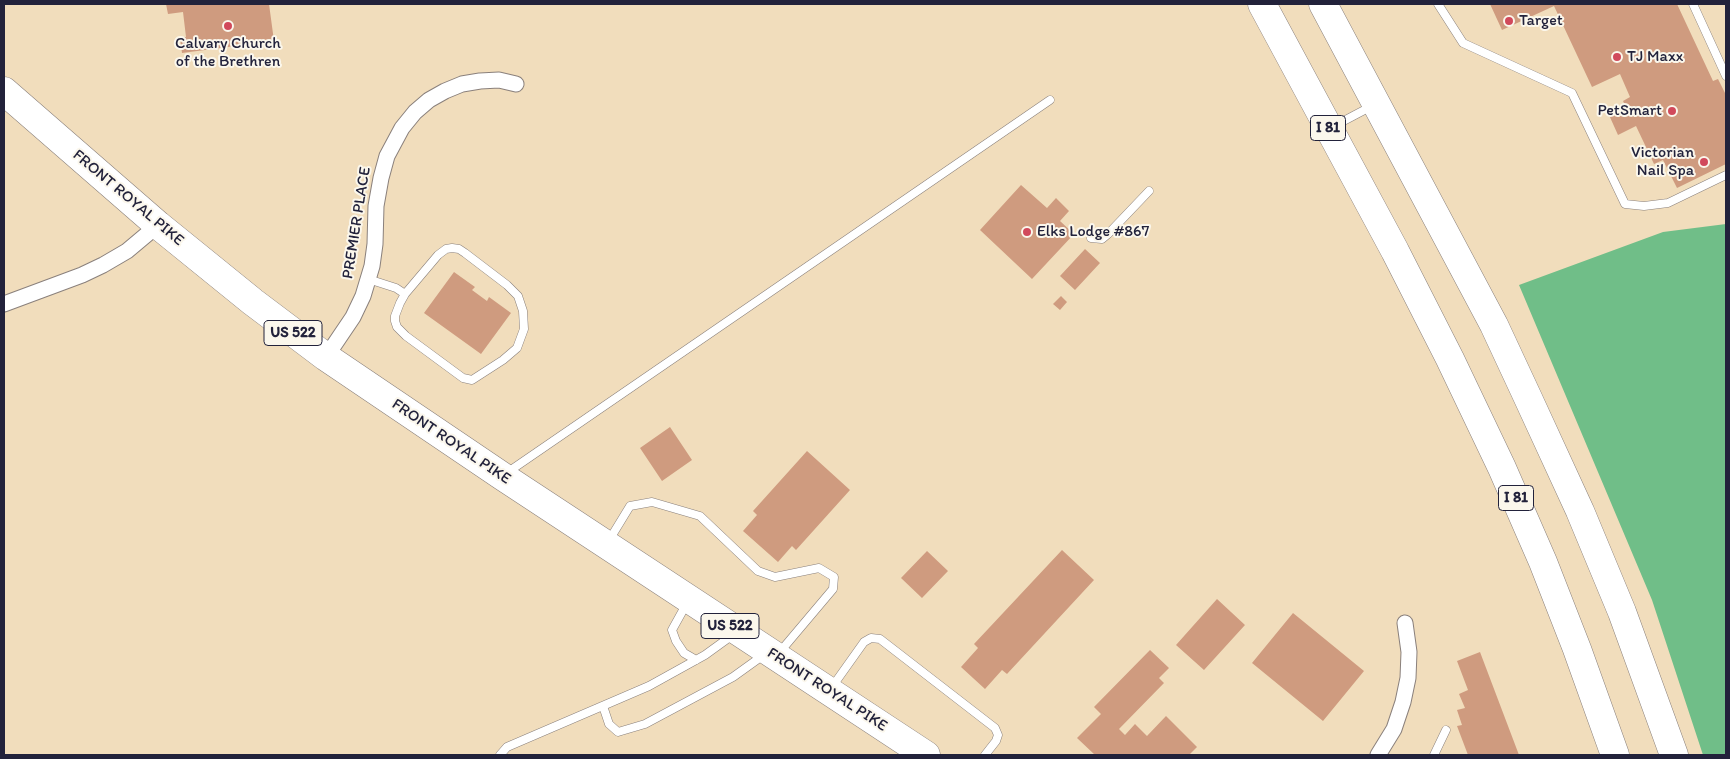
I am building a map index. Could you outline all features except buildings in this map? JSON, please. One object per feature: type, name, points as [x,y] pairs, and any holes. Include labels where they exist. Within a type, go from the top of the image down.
[{"type":"highway","name":"I 81","points":[[1262,4],[1365,193],[1433,326],[1502,468],[1543,562],[1615,755]]},
{"type":"highway","points":[[1323,4],[1494,325],[1580,511],[1622,612],[1674,755]]},
{"type":"highway","name":"FRONT ROYAL PIKE","points":[[4,92],[158,225],[253,302],[326,357],[606,545],[926,755]]},
{"type":"street","name":"PREMIER PLACE","points":[[326,357],[353,317],[363,296],[375,244],[376,206],[386,156],[402,128],[415,112],[445,90],[462,84],[480,81],[499,80],[516,84]]},
{"type":"street","points":[[4,304],[103,266],[158,225]]},
{"type":"street","points":[[1378,755],[1394,729],[1403,702],[1408,678],[1409,652],[1405,623]]},
{"type":"lane","points":[[1438,4],[1463,43],[1572,92],[1625,204],[1644,206],[1668,203],[1726,175]]},
{"type":"lane","points":[[1693,4],[1726,76]]},
{"type":"lane","points":[[502,476],[1050,100]]},
{"type":"lane","points":[[1329,129],[1376,104]]},
{"type":"lane","points":[[1091,238],[1102,239],[1149,191]]},
{"type":"lane","points":[[446,249],[458,249],[507,285],[518,296],[524,321],[520,342],[512,353],[478,377],[468,380],[463,378],[397,328],[395,316],[406,294],[438,255],[446,249]]},
{"type":"lane","points":[[368,279],[396,288],[406,294]]},
{"type":"lane","points":[[603,706],[609,724],[618,732],[645,724],[733,677],[773,654],[833,590],[834,577],[819,568],[775,577],[758,571],[700,516],[652,502],[630,506],[606,545]]},
{"type":"lane","points":[[689,599],[672,630],[676,641],[684,653],[696,660]]},
{"type":"lane","points":[[500,755],[507,747],[649,686],[696,660],[738,631]]},
{"type":"lane","points":[[829,691],[864,642],[871,638],[880,639],[995,728],[998,734],[996,741],[985,755]]},
{"type":"lane","points":[[1434,755],[1446,730]]},
{"type":"green space","points":[[1726,224],[1726,755],[1703,755],[1652,600],[1519,285],[1663,232]]},
{"type":"place","name":"Target","points":[[1509,21]]},
{"type":"place","name":"Calvary Church of the Brethren","points":[[228,26]]},
{"type":"place","name":"TJ Maxx","points":[[1617,57]]},
{"type":"place","name":"PetSmart","points":[[1672,111]]},
{"type":"place","name":"Victorian Nail Spa","points":[[1704,162]]},
{"type":"place","name":"Elks Lodge #867","points":[[1027,232]]}]
